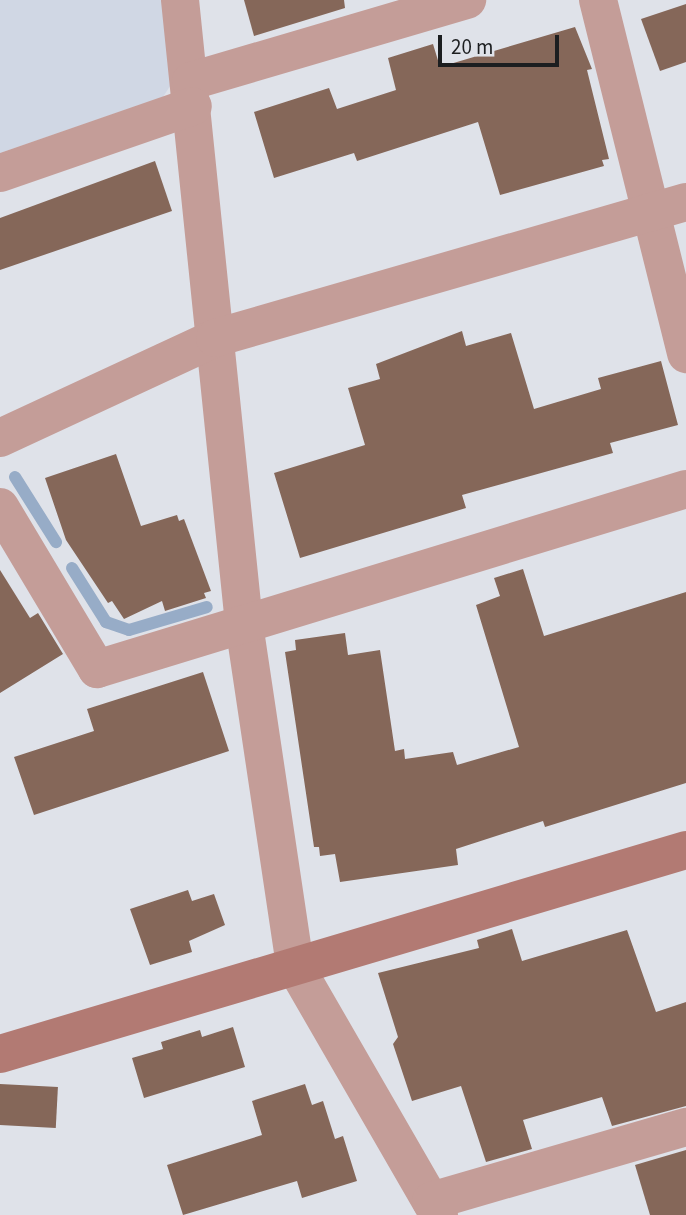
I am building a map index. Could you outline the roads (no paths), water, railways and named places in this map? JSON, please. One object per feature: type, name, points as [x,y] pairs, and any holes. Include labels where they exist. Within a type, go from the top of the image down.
[{"type":"street","points":[[180,0],[192,93],[244,624],[295,966],[435,1208],[686,1127]]},
{"type":"street","points":[[0,173],[192,93],[467,0]]},
{"type":"street","points":[[598,0],[668,207],[686,354]]},
{"type":"street","points":[[0,438],[215,338],[668,207]]},
{"type":"street","points":[[0,507],[97,669],[686,489]]},
{"type":"street","points":[[0,1054],[686,850]]},
{"type":"waterway","points":[[15,477],[56,542]]},
{"type":"waterway","points":[[72,568],[106,622],[129,630],[207,607]]}]
